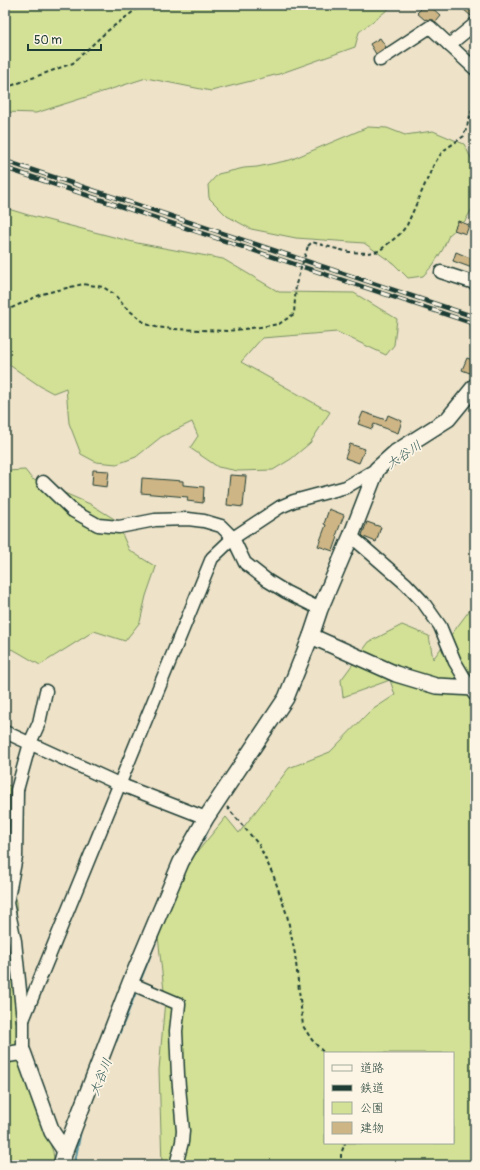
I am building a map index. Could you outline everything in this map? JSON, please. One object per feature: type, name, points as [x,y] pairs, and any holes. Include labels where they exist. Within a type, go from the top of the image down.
[{"type":"street","points":[[449,45],[475,24]]},
{"type":"street","points":[[380,60],[430,27],[475,68]]},
{"type":"street","points":[[441,272],[475,283]]},
{"type":"street","points":[[23,1020],[212,558],[233,538],[280,507],[294,501],[346,487],[377,469],[396,452],[448,419],[475,386]]},
{"type":"street","points":[[63,1158],[130,983],[181,862],[206,818],[286,698],[311,636],[320,609],[377,469]]},
{"type":"street","points":[[43,482],[73,511],[98,525],[119,527],[154,520],[188,519],[204,521],[221,526],[233,538],[245,563],[268,581],[320,609]]},
{"type":"street","points":[[351,536],[406,584],[423,602],[440,626],[455,662],[474,691]]},
{"type":"street","points":[[311,636],[396,674],[436,686],[474,691]]},
{"type":"street","points":[[46,691],[39,723],[30,743],[17,790],[16,857],[7,903],[14,941],[23,1020],[23,1052],[63,1158]]},
{"type":"street","points":[[5,732],[119,784],[206,818]]},
{"type":"street","points":[[130,983],[179,1004],[176,1031],[183,1131],[182,1142],[176,1165]]},
{"type":"street","points":[[5,1055],[23,1052]]},
{"type":"path","points":[[5,88],[73,63],[106,32],[138,8],[146,5]]},
{"type":"path","points":[[5,312],[42,294],[83,284],[103,287],[114,294],[125,307],[146,324],[156,327],[227,331],[279,324],[294,314],[296,284],[308,246],[312,242],[349,252],[368,253],[379,251],[400,234],[407,225],[434,164],[443,151],[464,136],[471,113],[475,106]]},
{"type":"path","points":[[220,798],[259,845],[274,877],[287,915],[295,954],[303,1026],[312,1040],[324,1053]]},
{"type":"path","points":[[342,1165],[342,1154],[345,1144]]},
{"type":"green space","points":[[5,5],[393,5],[359,32],[355,47],[279,74],[211,91],[146,78],[36,113],[5,112]]},
{"type":"green space","points":[[368,127],[387,128],[405,135],[433,131],[464,144],[472,160],[475,204],[465,221],[449,235],[443,249],[433,265],[423,276],[408,278],[394,264],[364,243],[296,238],[251,229],[227,216],[209,198],[208,185],[218,174],[290,160]]},
{"type":"green space","points":[[5,208],[137,243],[223,259],[279,292],[354,293],[397,319],[394,345],[386,355],[337,332],[262,338],[241,362],[330,412],[310,443],[291,459],[273,470],[238,471],[218,467],[190,448],[198,436],[192,422],[161,437],[136,457],[117,464],[96,462],[81,454],[69,423],[66,388],[53,393],[5,362]]},
{"type":"green space","points":[[25,470],[32,479],[90,504],[116,520],[129,550],[156,567],[146,596],[140,622],[125,641],[94,631],[40,665],[16,651],[5,647],[5,471]]},
{"type":"green space","points":[[475,603],[475,1165],[162,1165],[159,1070],[165,1000],[158,936],[184,868],[226,817],[239,833],[289,768],[330,752],[369,712],[395,695],[390,680],[343,697],[341,680],[369,642],[402,625],[429,636],[433,659]]},
{"type":"green space","points":[[5,784],[15,788],[13,838],[18,946],[16,1001],[17,1053],[5,1054]]},
{"type":"green space","points":[[22,1057],[53,1152],[55,1165],[5,1165],[5,1059]]},
{"type":"building","points":[[425,5],[429,5],[441,16],[436,22],[432,20],[425,20],[417,13]]},
{"type":"building","points":[[467,5],[475,5],[475,12],[471,16],[463,9]]},
{"type":"building","points":[[380,38],[386,47],[376,54],[370,44]]},
{"type":"building","points":[[458,221],[469,225],[466,234],[454,230]]},
{"type":"building","points":[[456,252],[475,260],[475,269],[453,261]]},
{"type":"building","points":[[467,358],[475,361],[475,375],[462,370]]},
{"type":"building","points":[[363,412],[386,420],[388,415],[402,421],[398,433],[374,424],[372,429],[358,424]]},
{"type":"building","points":[[350,444],[365,449],[359,463],[345,458]]},
{"type":"building","points":[[93,470],[109,471],[107,487],[92,485]]},
{"type":"building","points":[[230,475],[246,476],[243,507],[227,505]]},
{"type":"building","points":[[142,478],[183,481],[183,485],[204,487],[203,503],[187,501],[188,497],[141,493]]},
{"type":"building","points":[[329,509],[344,515],[336,536],[338,537],[333,551],[318,546],[326,525],[324,524]]},
{"type":"building","points":[[367,522],[381,527],[376,542],[362,535]]},
{"type":"waterway","name":"大谷川","points":[[203,839],[207,832]]},
{"type":"waterway","name":"大谷川","points":[[139,983],[162,925]]},
{"type":"waterway","name":"大谷川","points":[[116,1041],[136,991]]},
{"type":"waterway","name":"大谷川","points":[[74,1165],[80,1133]]},
{"type":"railway","points":[[5,161],[475,317]]},
{"type":"railway","points":[[5,168],[475,324]]}]
